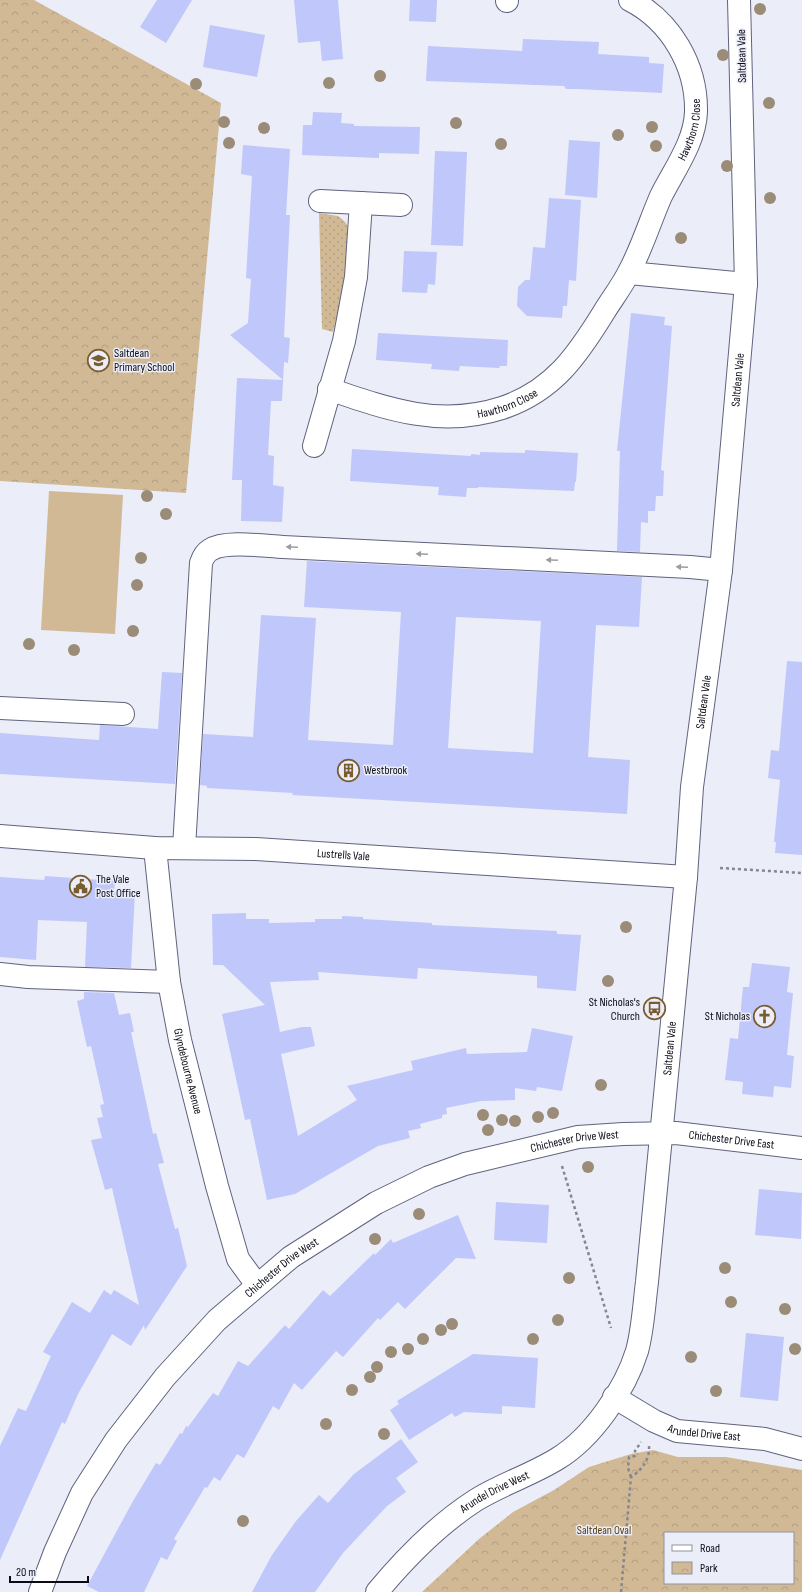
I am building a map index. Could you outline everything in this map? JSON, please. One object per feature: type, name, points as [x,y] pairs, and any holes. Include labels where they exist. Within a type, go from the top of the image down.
[{"type":"street","name":"Hawthorn Close","points":[[329,389],[392,410],[452,417],[472,415],[503,408],[542,388],[570,362],[583,346],[629,273],[652,218],[686,148],[694,125],[696,113],[692,79],[686,60],[676,40],[664,25],[650,13],[630,0]]},
{"type":"street","name":"Saltdean Vale","points":[[614,1397],[628,1374],[637,1352],[642,1328],[686,877],[692,787],[721,570],[746,284],[740,0]]},
{"type":"street","points":[[320,201],[401,205]]},
{"type":"street","points":[[314,446],[329,389],[342,350],[356,277],[360,203]]},
{"type":"street","points":[[629,273],[746,284]]},
{"type":"street","points":[[184,848],[201,562],[208,550],[225,545],[283,547],[690,567],[721,570]]},
{"type":"street","points":[[0,708],[123,714]]},
{"type":"street","name":"Lustrells Vale","points":[[0,836],[155,848],[256,849],[686,877]]},
{"type":"street","name":"Glyndebourne Avenue","points":[[155,848],[169,982],[180,1040],[217,1186],[238,1259],[257,1285]]},
{"type":"street","points":[[0,974],[28,977],[169,982]]},
{"type":"street","name":"Chichester Drive East","points":[[661,1133],[676,1132],[802,1148]]},
{"type":"street","name":"Chichester Drive West","points":[[40,1592],[72,1512],[93,1474],[144,1402],[217,1320],[291,1257],[328,1232],[376,1203],[429,1177],[480,1160],[578,1137],[661,1133]]},
{"type":"street","name":"Arundel Drive East","points":[[614,1397],[654,1421],[677,1431],[765,1438],[802,1449]]},
{"type":"street","name":"Arundel Drive West","points":[[377,1592],[413,1551],[462,1510],[483,1496],[537,1471],[569,1452],[580,1443],[590,1432],[614,1397]]},
{"type":"path","points":[[720,868],[802,873]]},
{"type":"path","points":[[560,1161],[611,1328]]},
{"type":"path","points":[[621,1592],[631,1477],[628,1468],[629,1457],[635,1456],[635,1451],[643,1439]]},
{"type":"path","points":[[631,1477],[639,1472],[650,1455],[649,1443]]},
{"type":"green space","name":"Saltdean Primary School","points":[[0,0],[34,0],[221,103],[186,493],[0,481]]},
{"type":"green space","points":[[319,213],[338,216],[347,225],[349,235],[346,278],[333,332],[322,329]]},
{"type":"green space","points":[[49,491],[123,495],[115,634],[41,630]]},
{"type":"green space","name":"Saltdean Oval","points":[[653,1450],[678,1457],[726,1457],[802,1470],[802,1592],[422,1592],[479,1539],[513,1512],[554,1490],[589,1467],[631,1454]]},
{"type":"building","points":[[157,0],[192,0],[166,43],[140,27]]},
{"type":"building","points":[[294,0],[338,0],[343,59],[322,61],[320,41],[298,43]]},
{"type":"building","points":[[410,0],[437,0],[436,22],[409,21]]},
{"type":"building","points":[[210,25],[265,35],[257,77],[203,67]]},
{"type":"building","points":[[523,39],[599,42],[598,54],[649,57],[649,63],[664,64],[662,93],[566,89],[564,86],[426,81],[428,46],[522,51]]},
{"type":"building","points":[[313,112],[342,113],[341,123],[354,124],[354,126],[420,127],[419,154],[379,153],[379,158],[302,155],[303,125],[312,125]]},
{"type":"building","points":[[569,140],[600,142],[597,198],[565,195]]},
{"type":"building","points":[[243,145],[290,149],[286,215],[290,215],[284,337],[290,338],[288,363],[284,362],[282,401],[271,401],[268,455],[274,456],[273,485],[284,487],[282,522],[241,521],[242,480],[232,480],[237,378],[283,380],[230,335],[248,323],[251,279],[246,278],[252,176],[241,174]]},
{"type":"building","points":[[435,151],[467,152],[463,246],[431,245]]},
{"type":"building","points":[[549,198],[581,200],[576,281],[569,280],[567,306],[563,306],[562,318],[527,316],[517,306],[518,287],[525,280],[530,280],[533,247],[545,248]]},
{"type":"building","points":[[404,251],[437,252],[435,285],[428,284],[427,293],[402,292]]},
{"type":"building","points":[[631,313],[665,317],[664,325],[672,326],[661,470],[664,471],[663,496],[656,496],[655,511],[648,511],[648,523],[641,522],[640,552],[617,551],[620,451],[617,451]]},
{"type":"building","points":[[378,333],[508,340],[507,366],[500,366],[499,368],[460,366],[459,371],[431,369],[432,364],[376,360]]},
{"type":"building","points":[[352,449],[471,456],[471,454],[480,455],[480,452],[525,453],[525,450],[578,453],[576,482],[574,491],[478,487],[467,488],[466,497],[438,495],[439,487],[350,481]]},
{"type":"building","points":[[307,561],[642,577],[639,627],[596,625],[588,757],[630,760],[627,814],[292,795],[293,793],[207,788],[207,786],[200,785],[203,734],[253,737],[261,615],[316,618],[308,740],[393,745],[401,612],[304,607]],"holes":[[[456,617],[541,621],[533,753],[448,748]]]},
{"type":"building","points":[[787,661],[802,662],[802,855],[775,853],[776,842],[774,842],[780,780],[768,778],[771,750],[779,751]]},
{"type":"building","points":[[162,672],[182,673],[175,784],[0,774],[0,733],[99,740],[100,725],[158,729]]},
{"type":"building","points":[[45,876],[115,881],[114,891],[135,892],[131,968],[85,967],[87,922],[38,920],[36,960],[0,957],[0,877],[44,880]]},
{"type":"building","points":[[246,913],[246,919],[269,919],[269,923],[315,922],[315,919],[342,919],[342,916],[363,917],[363,919],[432,923],[432,925],[557,931],[557,934],[581,935],[576,991],[537,988],[537,976],[418,968],[417,979],[318,972],[319,980],[270,982],[280,1032],[302,1027],[311,1027],[315,1046],[281,1054],[298,1136],[357,1100],[347,1086],[413,1070],[411,1061],[466,1048],[467,1054],[527,1052],[532,1028],[573,1036],[562,1091],[537,1087],[536,1091],[515,1088],[515,1100],[481,1101],[446,1108],[447,1114],[442,1115],[442,1118],[420,1124],[421,1128],[408,1131],[410,1138],[378,1146],[295,1194],[267,1200],[250,1119],[245,1120],[222,1014],[265,1005],[223,965],[213,965],[212,914]]},
{"type":"building","name":"St Nicholas","points":[[752,963],[790,967],[787,992],[793,993],[787,1055],[794,1056],[791,1088],[774,1086],[773,1097],[742,1094],[743,1082],[725,1080],[730,1038],[738,1039],[743,987],[749,987]]},
{"type":"building","points":[[84,992],[114,993],[119,1015],[130,1013],[134,1032],[131,1032],[153,1134],[156,1133],[164,1163],[158,1164],[175,1229],[178,1228],[187,1266],[145,1330],[144,1325],[131,1346],[112,1334],[78,1394],[65,1424],[62,1422],[0,1560],[0,1446],[18,1408],[26,1411],[51,1356],[43,1352],[72,1302],[90,1313],[104,1290],[111,1295],[114,1290],[139,1305],[112,1188],[105,1190],[91,1140],[102,1138],[97,1118],[103,1117],[100,1105],[104,1104],[91,1046],[87,1047],[77,1001],[84,999]]},
{"type":"building","points":[[759,1189],[802,1193],[801,1239],[755,1235]]},
{"type":"building","points":[[496,1202],[549,1205],[547,1243],[494,1240]]},
{"type":"building","points":[[458,1215],[476,1259],[456,1258],[405,1309],[398,1302],[380,1320],[378,1318],[343,1357],[336,1351],[302,1390],[294,1383],[279,1410],[273,1406],[244,1458],[237,1454],[220,1481],[214,1477],[207,1488],[205,1487],[174,1539],[177,1541],[167,1560],[161,1557],[144,1592],[99,1592],[87,1586],[133,1501],[156,1463],[160,1465],[180,1433],[182,1434],[186,1426],[188,1427],[213,1393],[218,1396],[238,1361],[248,1366],[285,1325],[289,1329],[323,1290],[330,1296],[374,1253],[375,1255],[391,1239],[393,1243]]},
{"type":"building","points":[[746,1333],[784,1337],[778,1401],[740,1397]]},
{"type":"building","points":[[473,1354],[538,1358],[535,1408],[502,1406],[502,1414],[464,1412],[455,1417],[452,1413],[409,1440],[390,1410],[399,1404],[397,1401]]},
{"type":"building","points":[[401,1439],[418,1462],[396,1478],[406,1492],[387,1506],[343,1553],[315,1592],[252,1592],[272,1555],[296,1521],[319,1495],[328,1503],[354,1474]]},
{"type":"place","name":"Saltdean Primary School","points":[[99,360]]},
{"type":"place","name":"Westbrook","points":[[349,770]]},
{"type":"place","name":"The Vale Post Office","points":[[80,886]]},
{"type":"place","name":"St Nicholas's Church","points":[[655,1009]]},
{"type":"place","name":"St Nicholas","points":[[765,1016]]}]
